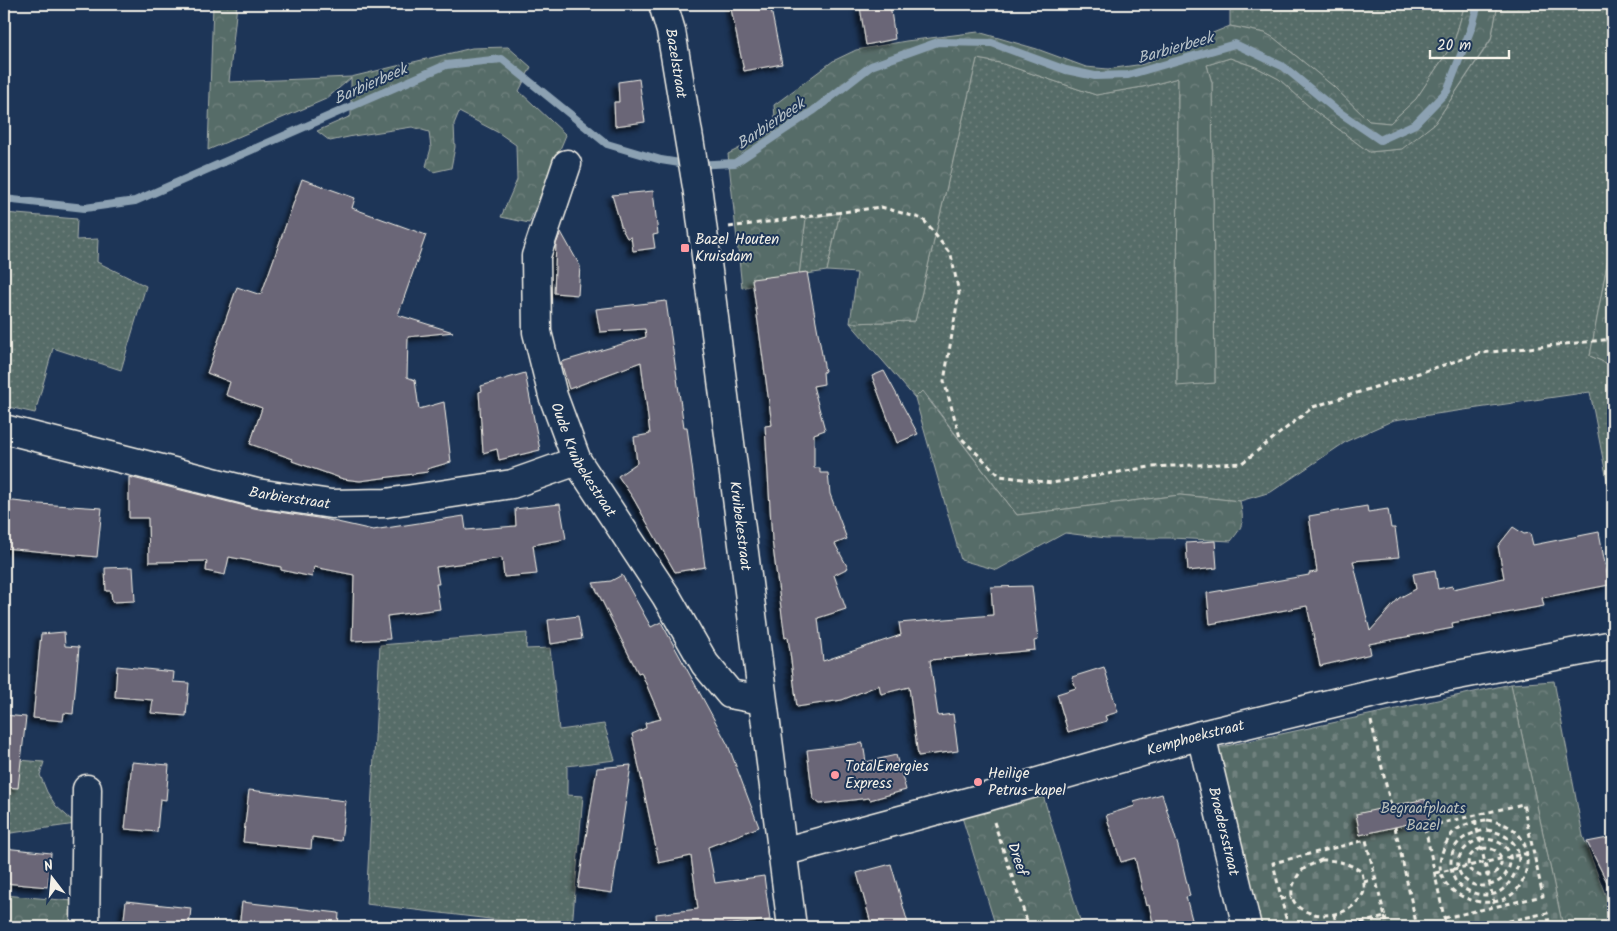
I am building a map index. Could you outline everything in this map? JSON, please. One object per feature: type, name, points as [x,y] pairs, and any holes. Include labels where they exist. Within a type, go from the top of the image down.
[{"type":"street","name":"Bazelstraat","points":[[663,4],[671,31],[686,124]]},
{"type":"street","name":"Kruibekestraat","points":[[686,124],[703,230],[792,927]]},
{"type":"street","name":"Oude Kruibekestraat","points":[[567,164],[536,256],[537,332],[553,396],[577,461],[666,596],[705,664],[730,694],[762,700]]},
{"type":"street","name":"Barbierstraat","points":[[4,430],[256,493],[331,504],[386,503],[512,484],[577,461]]},
{"type":"street","name":"Kemphoekstraat","points":[[782,852],[986,797],[1201,735],[1416,683],[1613,645]]},
{"type":"street","name":"Broedersstraat","points":[[1201,735],[1247,927]]},
{"type":"street","points":[[85,927],[87,789]]},
{"type":"path","points":[[703,230],[880,207],[923,219],[951,254],[959,293],[944,381],[960,437],[1000,476],[1052,483],[1150,467],[1242,463],[1313,407],[1481,353],[1613,338]]},
{"type":"path","points":[[1365,696],[1391,806]]},
{"type":"path","name":"Dreef","points":[[986,797],[1028,927]]},
{"type":"path","points":[[1444,918],[1543,896],[1523,804],[1425,827],[1435,873],[1444,918],[1446,927]]},
{"type":"path","points":[[1474,816],[1495,907]]},
{"type":"path","points":[[1487,820],[1501,823],[1515,831],[1521,838],[1527,853],[1528,862],[1518,888],[1507,898],[1481,903],[1469,901],[1457,894],[1444,880],[1440,862],[1442,850],[1453,832],[1476,821],[1487,820]]},
{"type":"path","points":[[1395,828],[1417,927]]},
{"type":"path","points":[[1478,831],[1498,832],[1513,842],[1519,855],[1519,863],[1512,879],[1500,892],[1479,895],[1458,884],[1451,870],[1452,851],[1456,843],[1471,833],[1478,831]]},
{"type":"path","points":[[1480,839],[1497,840],[1508,851],[1510,857],[1510,863],[1504,878],[1490,885],[1474,885],[1461,875],[1459,868],[1459,858],[1462,850],[1480,839]]},
{"type":"path","points":[[1288,927],[1273,863],[1366,840],[1387,927]]},
{"type":"path","points":[[1482,848],[1495,850],[1502,859],[1499,870],[1488,876],[1474,874],[1468,866],[1470,855],[1482,848]]},
{"type":"path","points":[[1320,851],[1321,860]]},
{"type":"path","points":[[1435,873],[1534,852]]},
{"type":"path","points":[[1321,860],[1333,860],[1353,866],[1362,872],[1364,882],[1364,891],[1360,899],[1350,909],[1334,914],[1322,916],[1307,912],[1297,906],[1292,897],[1292,888],[1295,880],[1303,869],[1321,860]]},
{"type":"path","points":[[1364,882],[1376,879]]},
{"type":"path","points":[[1281,899],[1292,897]]},
{"type":"path","points":[[1482,927],[1547,913],[1550,927]]},
{"type":"path","points":[[1334,914],[1337,927]]},
{"type":"path","points":[[1342,927],[1385,917]]},
{"type":"green space","points":[[213,4],[237,4],[229,82],[351,77],[472,48],[508,47],[531,67],[519,91],[566,135],[529,223],[501,217],[517,180],[516,145],[499,133],[459,112],[454,124],[455,147],[451,168],[433,172],[426,166],[431,148],[429,132],[412,127],[330,141],[317,131],[351,116],[351,78],[326,99],[208,150]]},
{"type":"green space","points":[[1230,4],[1465,4],[1454,42],[1416,99],[1390,123],[1369,121],[1333,86],[1274,38],[1265,33],[1230,26]]},
{"type":"green space","points":[[1465,4],[1498,4],[1491,39],[1435,123],[1402,149],[1369,152],[1312,109],[1279,79],[1256,67],[1230,58],[1207,65],[1212,83],[1215,383],[1177,386],[1178,78],[1148,86],[1096,95],[1000,63],[977,59],[915,321],[850,323],[857,273],[827,271],[840,213],[806,218],[799,275],[742,288],[728,154],[776,130],[774,105],[833,61],[856,50],[906,41],[978,32],[1037,49],[1086,67],[1108,69],[1144,64],[1230,26],[1265,33],[1274,38],[1333,86],[1369,121],[1390,123],[1416,99],[1454,42]]},
{"type":"green space","points":[[1498,4],[1613,4],[1613,232],[1590,356],[1613,366],[1613,511],[1590,392],[1394,420],[1347,441],[1271,492],[1240,501],[1180,495],[1017,515],[923,391],[915,398],[850,323],[915,321],[977,59],[1000,63],[1096,95],[1148,86],[1178,78],[1177,385],[1215,383],[1212,83],[1207,65],[1230,58],[1256,67],[1279,79],[1312,109],[1369,152],[1401,149],[1435,123],[1491,40]]},
{"type":"green space","points":[[4,213],[77,219],[76,240],[98,239],[97,262],[146,286],[121,370],[53,348],[35,413],[4,406]]},
{"type":"green space","points":[[840,213],[827,271],[799,275],[806,218]]},
{"type":"green space","points":[[1613,232],[1613,366],[1590,356]]},
{"type":"green space","points":[[922,391],[1017,515],[1180,495],[1240,501],[1241,527],[1231,541],[1171,538],[1106,538],[1065,533],[997,570],[961,560],[915,398]]},
{"type":"green space","points":[[527,633],[526,649],[550,648],[559,730],[604,724],[615,760],[567,766],[567,795],[583,796],[572,927],[556,927],[366,904],[380,645]]},
{"type":"green space","points":[[1554,681],[1583,836],[1608,902],[1613,910],[1613,927],[1563,927],[1511,684]]},
{"type":"green space","name":"Begraafplaats Bazel","points":[[1511,684],[1563,927],[1258,927],[1217,748]]},
{"type":"green space","points":[[4,759],[44,762],[40,775],[47,792],[56,806],[76,824],[4,834]]},
{"type":"green space","points":[[1042,792],[1082,927],[996,927],[962,817]]},
{"type":"green space","points":[[4,895],[73,901],[73,927],[4,927]]},
{"type":"building","points":[[730,4],[770,4],[782,64],[744,71]]},
{"type":"building","points":[[890,4],[895,39],[866,45],[860,7]]},
{"type":"building","points":[[639,79],[645,122],[615,126],[614,102],[619,102],[618,82]]},
{"type":"building","points":[[302,179],[355,198],[352,208],[426,235],[398,315],[453,332],[408,337],[407,377],[415,380],[419,409],[444,402],[451,462],[427,469],[428,472],[360,481],[343,479],[292,461],[293,459],[250,444],[262,408],[226,395],[230,382],[207,373],[237,287],[261,295]]},
{"type":"building","points":[[653,191],[658,234],[653,235],[655,248],[633,251],[631,237],[627,238],[622,229],[612,195]]},
{"type":"building","points":[[561,232],[580,266],[578,295],[554,293],[556,244]]},
{"type":"building","points":[[807,272],[825,371],[823,372],[824,384],[813,386],[825,430],[814,434],[814,468],[820,468],[820,473],[828,473],[830,494],[847,539],[835,544],[848,568],[834,575],[846,609],[818,618],[823,661],[901,635],[899,623],[993,615],[991,587],[1032,586],[1038,640],[1034,641],[1035,650],[930,660],[938,716],[953,714],[958,751],[918,756],[909,687],[881,694],[879,685],[842,700],[797,707],[788,637],[785,638],[772,540],[765,426],[772,425],[752,279]]},
{"type":"building","points":[[666,301],[684,427],[687,427],[705,567],[675,572],[633,498],[618,476],[637,463],[634,437],[650,434],[641,362],[569,389],[561,362],[646,337],[645,329],[600,332],[596,309]]},
{"type":"building","points":[[884,371],[918,434],[897,443],[872,376]]},
{"type":"building","points":[[525,373],[540,450],[499,460],[497,449],[483,453],[479,392],[482,391],[481,386]]},
{"type":"building","points":[[129,477],[253,508],[324,519],[373,530],[464,516],[466,530],[516,526],[515,509],[560,504],[566,539],[533,545],[537,574],[504,577],[502,558],[436,567],[439,584],[436,584],[440,609],[387,616],[390,639],[352,641],[354,575],[314,567],[312,577],[281,570],[281,567],[229,557],[225,575],[206,571],[207,561],[149,562],[148,518],[129,518]]},
{"type":"building","points":[[5,500],[102,508],[97,557],[4,548]]},
{"type":"building","points":[[1367,506],[1368,512],[1388,509],[1391,528],[1395,528],[1399,557],[1353,561],[1370,631],[1399,598],[1416,589],[1413,574],[1435,570],[1438,589],[1452,586],[1453,589],[1504,578],[1498,546],[1513,527],[1524,534],[1530,533],[1533,545],[1599,532],[1609,585],[1542,598],[1544,606],[1452,623],[1453,628],[1369,644],[1371,654],[1320,666],[1307,606],[1210,624],[1207,593],[1317,572],[1309,516]]},
{"type":"building","points":[[1215,541],[1217,568],[1188,571],[1186,543]]},
{"type":"building","points":[[133,567],[135,601],[112,602],[111,591],[106,591],[105,568]]},
{"type":"building","points":[[622,575],[651,627],[661,622],[708,708],[728,745],[759,827],[708,847],[715,883],[764,876],[770,920],[706,927],[657,927],[656,914],[698,909],[691,856],[659,863],[632,734],[646,728],[645,723],[661,719],[641,672],[638,673],[593,583],[611,581]]},
{"type":"building","points":[[578,616],[582,639],[551,644],[548,620]]},
{"type":"building","points":[[64,632],[65,646],[79,647],[73,714],[64,713],[63,721],[33,718],[41,634]]},
{"type":"building","points":[[117,666],[174,672],[173,682],[189,683],[186,716],[151,713],[153,700],[115,697]]},
{"type":"building","points":[[1104,667],[1118,712],[1105,716],[1107,721],[1068,732],[1057,694],[1076,688],[1072,677]]},
{"type":"building","points":[[4,715],[26,717],[18,788],[4,787]]},
{"type":"building","points":[[863,743],[866,762],[896,755],[906,790],[870,800],[869,798],[820,804],[813,799],[807,750]]},
{"type":"building","points":[[132,762],[169,765],[166,800],[160,799],[157,832],[125,829]]},
{"type":"building","points":[[631,765],[612,893],[578,888],[597,768]]},
{"type":"building","points":[[249,790],[346,801],[341,841],[312,837],[311,849],[243,842]]},
{"type":"building","points":[[1162,794],[1178,846],[1190,896],[1186,897],[1194,927],[1154,927],[1149,905],[1146,906],[1135,858],[1121,862],[1106,815],[1135,806],[1134,802]]},
{"type":"building","points":[[1425,799],[1430,819],[1360,835],[1356,814]]},
{"type":"building","points":[[1613,837],[1613,894],[1587,842]]},
{"type":"building","points":[[4,848],[51,853],[48,887],[4,883]]},
{"type":"building","points":[[891,864],[909,927],[872,927],[857,873]]},
{"type":"building","points":[[126,901],[191,908],[189,927],[123,927]]},
{"type":"building","points":[[242,902],[339,913],[338,927],[239,927]]},
{"type":"waterway","name":"Barbierbeek","points":[[4,199],[85,208],[135,201],[446,65],[502,59],[607,144],[661,160],[692,165],[735,163],[813,111],[871,66],[938,42],[992,43],[1066,70],[1095,76],[1128,75],[1235,44],[1284,67],[1336,110],[1380,140],[1415,124],[1447,91],[1472,26],[1478,4]]},
{"type":"place","name":"Bazel Houten Kruisdam","points":[[685,248]]},
{"type":"place","name":"TotalEnergies Express","points":[[835,775]]},
{"type":"place","name":"Heilige Petrus-kapel","points":[[978,782]]}]
